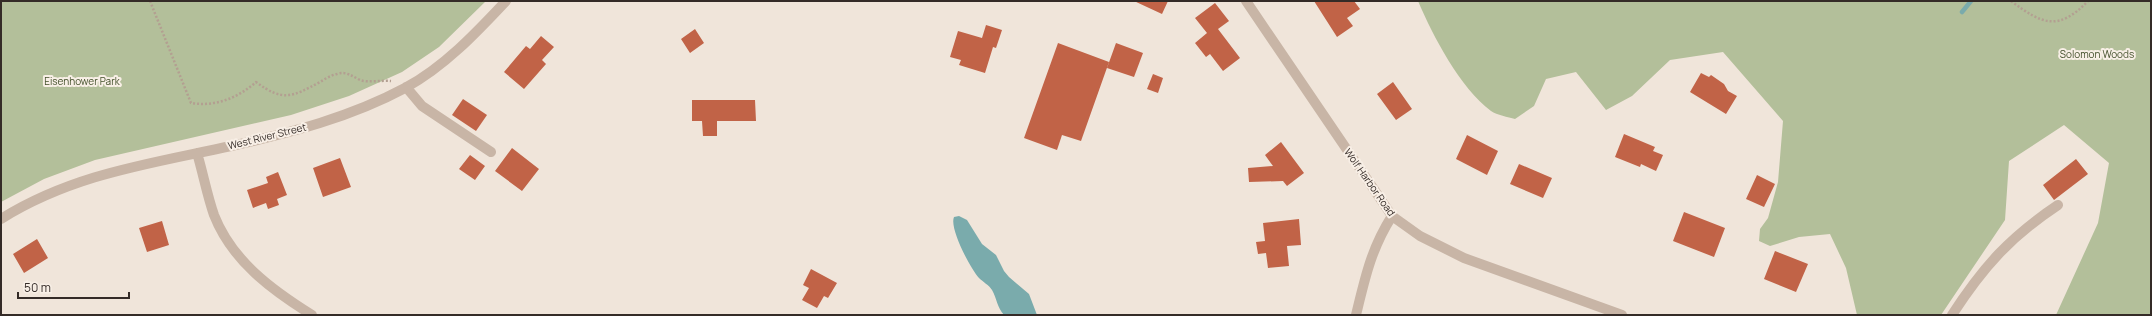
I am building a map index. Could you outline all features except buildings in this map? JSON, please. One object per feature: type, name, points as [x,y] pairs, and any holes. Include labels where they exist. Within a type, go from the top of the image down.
[{"type":"street","name":"West River Street","points":[[1,219],[55,190],[88,178],[265,138],[309,126],[362,107],[406,87],[434,70],[459,48],[506,1]]},
{"type":"street","name":"Wolf Harbor Road","points":[[1246,1],[1392,216],[1420,236],[1464,258],[1622,315]]},
{"type":"street","points":[[406,87],[422,106],[491,152]]},
{"type":"street","points":[[197,153],[214,214],[233,249],[246,265],[267,283],[312,315]]},
{"type":"street","points":[[1952,315],[1992,259],[2031,222],[2058,205]]},
{"type":"street","points":[[1356,315],[1370,260],[1378,239],[1392,216]]},
{"type":"path","points":[[150,1],[190,103],[205,105],[221,101],[244,93],[256,82],[270,92],[278,95],[290,96],[304,91],[337,74],[348,73],[361,80],[390,81],[406,87]]},
{"type":"path","points":[[2011,1],[2035,18],[2050,22],[2065,18],[2078,12],[2088,1]]},
{"type":"green space","name":"Eisenhower Park","points":[[1,1],[486,1],[439,47],[402,72],[349,96],[291,115],[95,160],[44,179],[1,202]]},
{"type":"green space","name":"Solomon Woods","points":[[1418,1],[2151,1],[2151,315],[2056,315],[2098,223],[2109,163],[2064,125],[2009,161],[2005,220],[1941,315],[1857,315],[1846,268],[1830,234],[1799,237],[1770,246],[1759,241],[1760,229],[1768,218],[1778,182],[1783,121],[1723,52],[1670,60],[1632,96],[1606,110],[1576,72],[1546,79],[1534,106],[1515,119],[1499,115],[1491,111],[1469,89],[1448,60],[1431,30]]},
{"type":"water","points":[[959,216],[967,220],[982,244],[996,255],[1004,271],[1009,277],[1029,294],[1037,315],[1004,315],[992,290],[975,273],[961,248],[953,222],[954,217]]},
{"type":"waterway","points":[[1962,12],[1971,1]]}]
